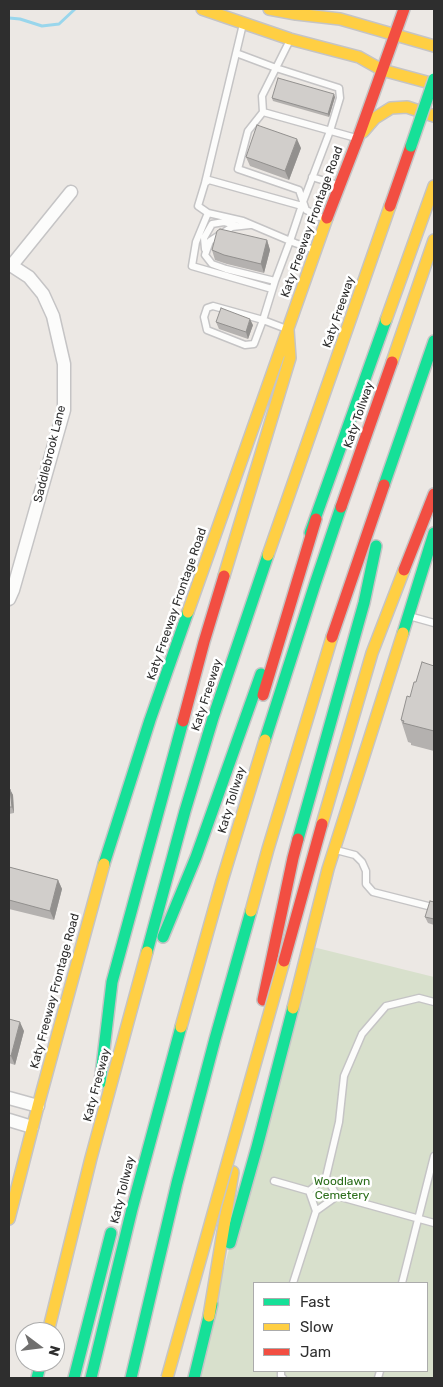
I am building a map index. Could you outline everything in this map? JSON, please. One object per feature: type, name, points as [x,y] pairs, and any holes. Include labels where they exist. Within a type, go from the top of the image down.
[{"type":"main road","points":[[202,9],[224,12],[243,22],[290,38],[358,57],[382,70],[434,84]]},
{"type":"main road","points":[[269,9],[296,14],[340,18],[434,46]]},
{"type":"main road","name":"Katy Freeway Frontage Road","points":[[9,1218],[32,1127],[113,834],[150,720],[326,219],[358,138],[404,9]]},
{"type":"main road","name":"Katy Freeway","points":[[50,1322],[91,1158],[185,811],[216,709],[250,606],[434,79]]},
{"type":"main road","points":[[358,138],[375,118],[391,108],[407,107],[434,116]]},
{"type":"main road","name":"Katy Tollway","points":[[316,519],[434,186]]},
{"type":"main road","name":"Katy Tollway","points":[[91,1378],[132,1209],[222,881],[280,690],[315,584],[434,240]]},
{"type":"main road","points":[[91,1158],[112,982],[204,642],[290,358],[288,330]]},
{"type":"main road","points":[[131,1378],[177,1183],[268,849],[349,586],[434,341]]},
{"type":"main road","points":[[209,1316],[255,1040],[293,858],[364,603],[399,443]]},
{"type":"main road","points":[[167,1378],[322,824],[372,653],[434,494]]},
{"type":"main road","points":[[129,1019],[196,857],[316,519]]},
{"type":"main road","points":[[249,743],[316,519]]},
{"type":"main road","points":[[194,1378],[209,1316],[257,1147],[323,888],[434,533]]},
{"type":"main road","points":[[100,1378],[132,1209]]},
{"type":"main road","points":[[74,1378],[114,1223]]},
{"type":"street","points":[[10,265],[71,192]]},
{"type":"street","name":"Saddlebrook Lane","points":[[9,599],[64,410],[64,364],[54,316],[43,294],[29,277],[10,265]]},
{"type":"street","points":[[9,1098],[38,1106]]},
{"type":"street","points":[[9,1120],[32,1127]]},
{"type":"lane","points":[[243,22],[198,206],[208,213],[243,222],[315,250]]},
{"type":"lane","points":[[290,38],[262,96],[263,112],[248,131],[238,169],[299,190],[302,204],[306,210],[326,219]]},
{"type":"lane","points":[[236,53],[339,88],[340,98],[330,130],[275,280],[263,320],[254,344],[245,345],[207,330],[204,317],[207,308],[213,306],[263,320],[288,330]]},
{"type":"lane","points":[[263,112],[358,138]]},
{"type":"lane","points":[[312,177],[339,186]]},
{"type":"lane","points":[[205,182],[210,180],[302,204]]},
{"type":"lane","points":[[208,213],[196,242],[192,266],[272,289]]},
{"type":"lane","points":[[238,227],[224,222],[212,224],[204,238],[206,255],[212,264],[275,280]]},
{"type":"lane","points":[[206,255],[210,241],[232,227],[251,225]]},
{"type":"lane","points":[[408,615],[434,623]]},
{"type":"lane","points":[[334,850],[355,855],[362,862],[366,871],[366,884],[373,892],[428,906]]},
{"type":"lane","points":[[309,1191],[326,1177],[339,1122],[344,1076],[362,1034],[386,1006],[419,998],[434,1002]]},
{"type":"lane","points":[[402,1282],[434,1156]]},
{"type":"lane","points":[[326,1177],[337,1196],[434,1223]]},
{"type":"lane","points":[[274,1181],[309,1191]]},
{"type":"lane","points":[[309,1191],[316,1211]]},
{"type":"lane","points":[[293,1282],[316,1211],[337,1196]]},
{"type":"green space","name":"Woodlawn Cemetery","points":[[309,946],[434,977],[434,1378],[195,1378]]},
{"type":"building","points":[[278,78],[334,94],[328,114],[272,98]]},
{"type":"building","points":[[257,125],[297,139],[285,171],[246,157]]},
{"type":"building","points":[[220,229],[267,240],[261,264],[224,255],[212,250],[217,231]]},
{"type":"building","points":[[221,308],[250,319],[246,332],[216,322]]},
{"type":"building","points":[[422,662],[434,666],[434,731],[403,723],[404,721],[401,720],[407,696],[410,697]]},
{"type":"building","points":[[10,789],[12,807],[9,807]]},
{"type":"building","points":[[9,867],[58,880],[50,911],[9,900]]},
{"type":"building","points":[[430,901],[434,902],[434,919],[425,917]]},
{"type":"building","points":[[9,1019],[20,1022],[11,1056],[9,1055]]},
{"type":"waterway","points":[[9,18],[20,19],[42,26],[59,24],[75,9]]},
{"type":"traffic: fast","points":[[411,146],[434,79]]},
{"type":"traffic: fast","points":[[310,533],[386,320]]},
{"type":"traffic: fast","points":[[384,485],[434,341]]},
{"type":"traffic: fast","points":[[265,740],[341,507]]},
{"type":"traffic: fast","points":[[403,633],[434,533]]},
{"type":"traffic: fast","points":[[298,839],[364,603],[376,546]]},
{"type":"traffic: fast","points":[[147,952],[185,811],[213,718],[268,555]]},
{"type":"traffic: fast","points":[[104,864],[150,720],[188,612]]},
{"type":"traffic: fast","points":[[163,937],[196,857],[261,674]]},
{"type":"traffic: fast","points":[[100,1083],[112,982],[183,721]]},
{"type":"traffic: fast","points":[[131,1378],[177,1183],[251,911]]},
{"type":"traffic: fast","points":[[230,1243],[293,1008]]},
{"type":"traffic: fast","points":[[91,1378],[132,1209],[181,1027]]},
{"type":"traffic: fast","points":[[74,1378],[111,1233]]},
{"type":"traffic: fast","points":[[194,1378],[212,1304]]},
{"type":"traffic: fast","points":[[37,1378],[38,1372]]},
{"type":"traffic: slow","points":[[202,9],[290,39],[359,57],[382,70],[434,84]]},
{"type":"traffic: slow","points":[[269,9],[340,19],[434,46]]},
{"type":"traffic: slow","points":[[363,132],[375,118],[391,108],[407,107],[434,116]]},
{"type":"traffic: slow","points":[[386,320],[434,186]]},
{"type":"traffic: slow","points":[[268,555],[390,206]]},
{"type":"traffic: slow","points":[[188,612],[327,218]]},
{"type":"traffic: slow","points":[[392,362],[434,240]]},
{"type":"traffic: slow","points":[[224,576],[290,358],[288,330]]},
{"type":"traffic: slow","points":[[322,824],[372,653],[404,570]]},
{"type":"traffic: slow","points":[[293,1008],[328,869],[403,633]]},
{"type":"traffic: slow","points":[[251,911],[332,637]]},
{"type":"traffic: slow","points":[[181,1027],[222,881],[265,740]]},
{"type":"traffic: slow","points":[[9,1219],[104,864]]},
{"type":"traffic: slow","points":[[50,1322],[91,1158],[147,952]]},
{"type":"traffic: slow","points":[[167,1378],[284,961]]},
{"type":"traffic: slow","points":[[209,1316],[233,1172]]},
{"type":"traffic: jam","points":[[327,218],[404,9]]},
{"type":"traffic: jam","points":[[390,206],[411,146]]},
{"type":"traffic: jam","points":[[341,507],[392,362]]},
{"type":"traffic: jam","points":[[332,637],[384,485]]},
{"type":"traffic: jam","points":[[404,570],[434,494]]},
{"type":"traffic: jam","points":[[263,695],[316,519]]},
{"type":"traffic: jam","points":[[183,721],[224,576]]},
{"type":"traffic: jam","points":[[284,961],[322,824]]},
{"type":"traffic: jam","points":[[263,1000],[298,839]]}]
